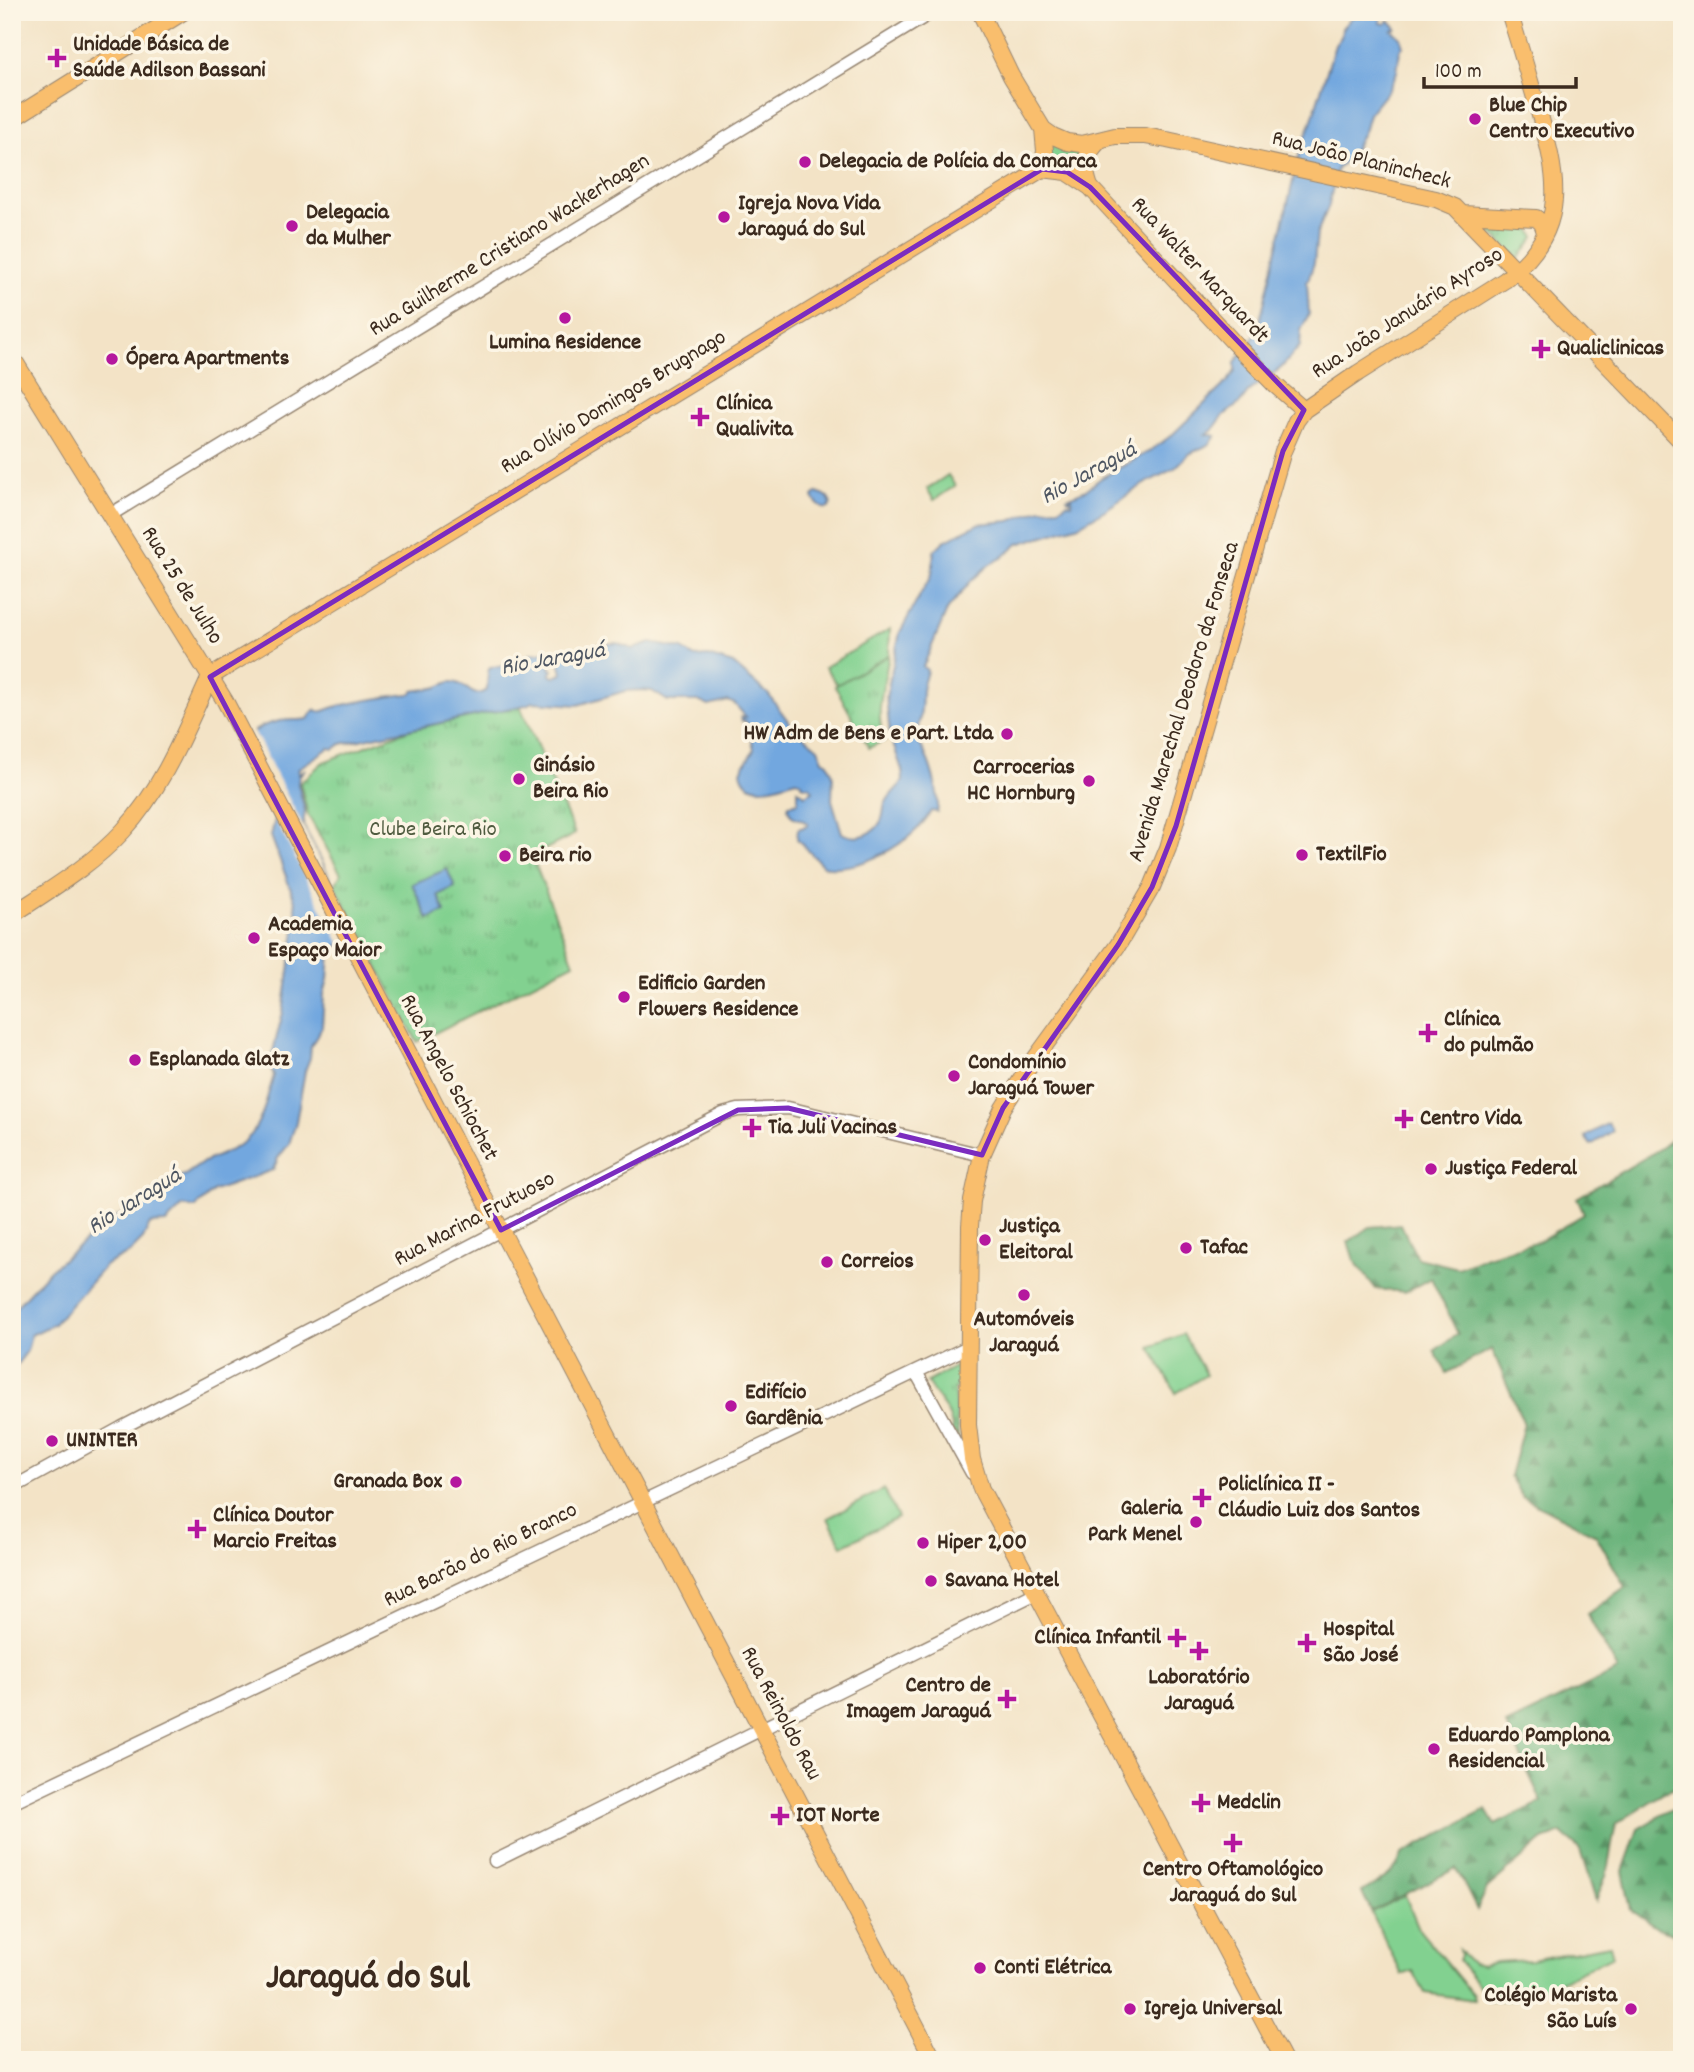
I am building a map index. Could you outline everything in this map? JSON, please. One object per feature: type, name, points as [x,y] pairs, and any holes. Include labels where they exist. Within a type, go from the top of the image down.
[{"type":"main road","points":[[12,119],[183,12]]},
{"type":"main road","points":[[980,12],[1001,58],[1043,129],[1045,160],[1042,169]]},
{"type":"main road","name":"Rua João Januário Ayroso","points":[[1304,410],[1516,272],[1535,250],[1545,232],[1556,191],[1552,158],[1509,12]]},
{"type":"main road","points":[[1043,129],[1067,142],[1082,144],[1101,138]]},
{"type":"main road","name":"Rua João Planincheck","points":[[1101,138],[1145,136],[1222,151],[1437,199],[1455,207],[1682,442]]},
{"type":"main road","points":[[1090,187],[1084,166],[1086,158],[1101,138]]},
{"type":"main road","name":"Rua Walter Marquardt","points":[[1042,169],[1067,172],[1090,187],[1235,344],[1304,410]]},
{"type":"main road","name":"Rua Olívio Domingos Brugnago","points":[[210,677],[1042,169]]},
{"type":"main road","points":[[1463,214],[1536,218],[1542,223],[1545,232]]},
{"type":"main road","name":"Rua 25 de Julho","points":[[12,357],[210,677],[152,794],[124,830],[93,859],[12,915]]},
{"type":"main road","name":"Avenida Marechal Deodoro da Fonseca","points":[[1284,2060],[981,1489],[972,1459],[968,1425],[968,1347],[970,1226],[972,1200],[982,1155],[1003,1108],[1029,1067],[1118,945],[1156,878],[1176,826],[1283,451],[1296,421],[1304,410]]},
{"type":"main road","name":"Rua Angelo Schiochet","points":[[210,677],[642,1502]]},
{"type":"main road","name":"Rua Reinoldo Rau","points":[[642,1502],[934,2060]]},
{"type":"street","name":"Rua Guilherme Cristiano Wackerhagen","points":[[110,515],[932,12]]},
{"type":"street","name":"Rua Marina Frutuoso","points":[[12,1488],[121,1428],[700,1126],[738,1110],[788,1108],[982,1155]]},
{"type":"street","name":"Rua Barão do Rio Branco","points":[[12,1803],[968,1347]]},
{"type":"street","points":[[916,1372],[981,1489]]},
{"type":"street","points":[[495,1861],[1035,1593]]},
{"type":"highlighted area","points":[[1042,169],[1067,172],[1090,187],[1304,410],[1283,451],[1176,826],[1152,887],[1118,945],[1003,1108],[982,1155],[788,1108],[738,1110],[501,1230],[210,677]]},
{"type":"green space","points":[[1047,139],[1087,147],[1082,177],[1047,165]]},
{"type":"green space","points":[[1484,219],[1531,230],[1535,237],[1519,259],[1481,224]]},
{"type":"green space","points":[[948,475],[955,486],[934,500],[927,489]]},
{"type":"green space","points":[[890,629],[889,655],[837,685],[825,667]]},
{"type":"green space","points":[[889,655],[880,709],[885,740],[869,748],[835,686]]},
{"type":"green space","name":"Clube Beira Rio","points":[[520,706],[575,834],[532,856],[574,963],[417,1042],[335,885],[341,874],[308,815],[300,783],[323,762],[409,730]]},
{"type":"green space","points":[[1682,1131],[1682,1784],[1616,1824],[1606,1876],[1596,1901],[1580,1850],[1562,1833],[1543,1840],[1487,1888],[1477,1910],[1456,1868],[1371,1912],[1362,1892],[1391,1872],[1402,1854],[1486,1810],[1495,1825],[1542,1802],[1506,1725],[1618,1670],[1587,1614],[1625,1587],[1596,1535],[1522,1497],[1510,1476],[1524,1424],[1492,1349],[1447,1373],[1434,1351],[1458,1334],[1431,1278],[1405,1292],[1376,1289],[1354,1260],[1348,1242],[1370,1227],[1401,1224],[1417,1258],[1458,1268],[1487,1256],[1539,1241],[1584,1214],[1577,1198],[1658,1150]]},
{"type":"green space","points":[[1183,1334],[1206,1375],[1176,1393],[1150,1347]]},
{"type":"green space","points":[[958,1365],[958,1384],[954,1391],[958,1437],[952,1431],[947,1411],[927,1382]]},
{"type":"green space","points":[[884,1489],[898,1518],[842,1546],[828,1518]]},
{"type":"green space","points":[[1682,1803],[1682,1937],[1660,1930],[1631,1910],[1623,1871],[1638,1829]]},
{"type":"green space","points":[[1405,1895],[1420,1931],[1473,1995],[1474,2000],[1425,1993],[1413,1971],[1402,1975],[1371,1912]]},
{"type":"green space","points":[[1610,1945],[1613,1956],[1540,1991],[1513,2000],[1488,2000],[1487,1995],[1458,1960],[1459,1950],[1473,1964],[1482,1966]]},
{"type":"water","points":[[1357,12],[1383,12],[1380,23],[1386,24],[1389,20],[1396,28],[1392,30],[1401,38],[1403,46],[1397,72],[1389,89],[1369,114],[1365,129],[1351,156],[1337,168],[1329,205],[1317,233],[1314,263],[1307,283],[1309,314],[1301,330],[1300,346],[1281,368],[1250,390],[1240,403],[1223,416],[1212,431],[1206,434],[1216,436],[1210,444],[1189,454],[1175,468],[1079,525],[1018,544],[971,581],[947,610],[923,667],[927,670],[915,736],[925,753],[933,776],[938,800],[937,812],[931,811],[912,834],[884,853],[852,865],[823,866],[797,839],[798,829],[808,823],[792,816],[788,808],[798,802],[798,790],[805,795],[813,791],[810,787],[801,785],[802,782],[796,780],[764,788],[749,785],[744,779],[741,771],[754,749],[748,724],[742,721],[741,717],[746,717],[735,704],[728,701],[709,706],[698,701],[668,701],[652,691],[625,691],[578,705],[533,702],[329,748],[299,768],[298,774],[305,769],[299,776],[298,784],[305,811],[303,825],[338,897],[342,942],[330,953],[322,1027],[311,1046],[289,1144],[273,1170],[214,1191],[195,1208],[183,1206],[166,1223],[150,1224],[143,1239],[129,1253],[106,1265],[54,1324],[31,1335],[27,1351],[12,1371],[12,1311],[50,1270],[103,1226],[167,1181],[185,1175],[244,1142],[252,1134],[262,1115],[274,1075],[269,1067],[283,1012],[297,917],[295,901],[271,836],[275,819],[247,764],[245,750],[248,739],[257,729],[279,721],[308,719],[314,710],[322,711],[361,701],[412,694],[413,691],[450,682],[474,693],[482,693],[487,690],[490,667],[512,666],[531,654],[550,654],[556,651],[550,668],[553,670],[550,675],[554,677],[562,674],[559,660],[561,650],[563,653],[574,652],[581,648],[586,650],[596,645],[617,643],[633,649],[651,643],[682,649],[695,657],[708,656],[733,664],[768,694],[792,726],[818,748],[823,760],[828,763],[833,775],[832,800],[842,833],[859,836],[874,830],[882,819],[884,806],[903,781],[890,735],[886,697],[900,632],[930,579],[934,551],[944,541],[978,524],[1010,521],[1041,509],[1071,504],[1072,498],[1067,498],[1086,490],[1172,435],[1228,381],[1235,371],[1235,362],[1251,342],[1259,325],[1301,147],[1342,28]]},
{"type":"water","points":[[817,493],[828,497],[831,504],[829,508],[817,504],[813,497]]},
{"type":"water","points":[[447,869],[455,887],[438,895],[445,912],[428,919],[412,884]]},
{"type":"water","points":[[1608,1123],[1613,1131],[1591,1145],[1585,1137]]},
{"type":"pier","points":[[252,727],[345,908],[348,921],[345,943],[341,946],[241,754],[240,746]]},
{"type":"place","name":"Unidade Básica de Saúde Adilson Bassani","points":[[57,58]]},
{"type":"place","name":"Blue Chip Centro Executivo","points":[[1475,119]]},
{"type":"place","name":"Delegacia de Polícia da Comarca","points":[[805,162]]},
{"type":"place","name":"Igreja Nova Vida Jaraguá do Sul","points":[[724,217]]},
{"type":"place","name":"Delegacia da Mulher","points":[[292,226]]},
{"type":"place","name":"Lumina Residence","points":[[565,318]]},
{"type":"place","name":"Qualiclinicas","points":[[1541,349]]},
{"type":"place","name":"Ópera Apartments","points":[[112,359]]},
{"type":"place","name":"Clínica Qualivita","points":[[700,417]]},
{"type":"place","name":"HW Adm de Bens e Part. Ltda","points":[[1007,734]]},
{"type":"place","name":"Ginásio Beira Rio","points":[[519,779]]},
{"type":"place","name":"Carrocerias HC Hornburg","points":[[1089,781]]},
{"type":"place","name":"TextilFio","points":[[1302,855]]},
{"type":"place","name":"Beira rio","points":[[505,856]]},
{"type":"place","name":"Academia Espaço Maior","points":[[254,938]]},
{"type":"place","name":"Edificio Garden Flowers Residence","points":[[624,997]]},
{"type":"place","name":"Clínica do pulmão","points":[[1428,1033]]},
{"type":"place","name":"Esplanada Glatz","points":[[135,1060]]},
{"type":"place","name":"Condomínio Jaraguá Tower","points":[[954,1076]]},
{"type":"place","name":"Centro Vida","points":[[1404,1119]]},
{"type":"place","name":"Tia Juli Vacinas","points":[[752,1128]]},
{"type":"place","name":"Justiça Federal","points":[[1431,1169]]},
{"type":"place","name":"Justiça Eleitoral","points":[[985,1240]]},
{"type":"place","name":"Tafac","points":[[1186,1248]]},
{"type":"place","name":"Correios","points":[[827,1262]]},
{"type":"place","name":"Automóveis Jaraguá","points":[[1024,1295]]},
{"type":"place","name":"Edifício Gardênia","points":[[731,1406]]},
{"type":"place","name":"UNINTER","points":[[52,1441]]},
{"type":"place","name":"Granada Box","points":[[456,1482]]},
{"type":"place","name":"Policlínica II - Cláudio Luiz dos Santos","points":[[1202,1498]]},
{"type":"place","name":"Galeria Park Menel","points":[[1196,1522]]},
{"type":"place","name":"Clínica Doutor Marcio Freitas","points":[[197,1529]]},
{"type":"place","name":"Hiper 2,00","points":[[923,1543]]},
{"type":"place","name":"Savana Hotel","points":[[931,1581]]},
{"type":"place","name":"Clínica Infantil","points":[[1177,1638]]},
{"type":"place","name":"Hospital São José","points":[[1307,1643]]},
{"type":"place","name":"Laboratório Jaraguá","points":[[1199,1651]]},
{"type":"place","name":"Centro de Imagem Jaraguá","points":[[1007,1699]]},
{"type":"place","name":"Eduardo Pamplona Residencial","points":[[1434,1749]]},
{"type":"place","name":"Medclin","points":[[1201,1803]]},
{"type":"place","name":"IOT Norte","points":[[780,1816]]},
{"type":"place","name":"Centro Oftamológico Jaraguá do Sul","points":[[1233,1843]]},
{"type":"place","name":"Conti Elétrica","points":[[980,1968]]},
{"type":"place","name":"Igreja Universal","points":[[1130,2009]]},
{"type":"place","name":"Colégio Marista São Luís","points":[[1631,2009]]},
{"type":"district","name":"Jaraguá do Sul","points":[[368,1979]]},
{"type":"water label","name":"Rio Jaraguá","points":[[1089,474]]},
{"type":"water label","name":"Rio Jaraguá","points":[[553,660]]},
{"type":"water label","name":"Rio Jaraguá","points":[[135,1202]]}]
